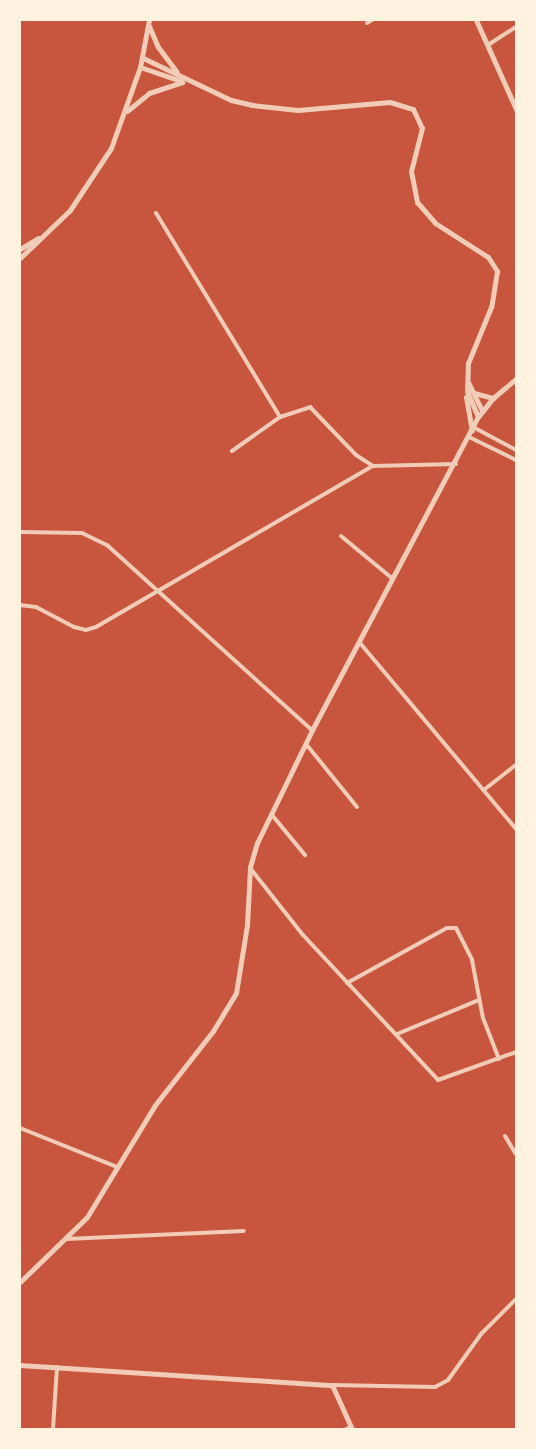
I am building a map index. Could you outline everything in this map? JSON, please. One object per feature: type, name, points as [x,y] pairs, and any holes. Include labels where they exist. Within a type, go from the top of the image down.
[{"type":"street","points":[[367,23],[372,20]]},
{"type":"street","points":[[476,20],[516,108]]},
{"type":"street","points":[[20,258],[47,233],[86,190],[111,148],[126,111],[143,58],[149,22]]},
{"type":"street","points":[[149,22],[158,47],[179,74]]},
{"type":"street","points":[[488,45],[516,27]]},
{"type":"street","points":[[143,58],[231,100],[273,108],[328,109],[390,102],[413,109],[422,128],[411,172],[417,202],[435,223],[478,250],[497,271],[490,308],[468,364],[467,382],[478,417]]},
{"type":"street","points":[[140,67],[182,82],[194,84]]},
{"type":"street","points":[[126,111],[149,93],[182,82]]},
{"type":"street","points":[[156,213],[280,417]]},
{"type":"street","points":[[20,249],[47,233]]},
{"type":"street","points":[[20,1282],[87,1217],[155,1105],[213,1031],[236,993],[247,925],[250,867],[257,843],[312,730],[456,464],[478,417],[492,398],[516,379]]},
{"type":"street","points":[[470,392],[492,398]]},
{"type":"street","points":[[470,392],[482,411]]},
{"type":"street","points":[[470,392],[466,407],[473,428],[516,450]]},
{"type":"street","points":[[232,451],[280,417],[310,407],[356,456],[373,466]]},
{"type":"street","points":[[469,437],[516,460]]},
{"type":"street","points":[[20,605],[36,607],[86,630],[158,593],[373,466],[456,464]]},
{"type":"street","points":[[20,532],[82,533],[96,537],[312,730]]},
{"type":"street","points":[[341,536],[394,579]]},
{"type":"street","points":[[360,642],[485,789],[516,829]]},
{"type":"street","points":[[306,744],[357,807]]},
{"type":"street","points":[[485,789],[516,765]]},
{"type":"street","points":[[272,815],[305,855]]},
{"type":"street","points":[[250,867],[347,983],[441,1082],[516,1052]]},
{"type":"street","points":[[347,983],[447,928],[456,928],[464,938],[472,960],[479,1000],[499,1059]]},
{"type":"street","points":[[397,1034],[479,1000]]},
{"type":"street","points":[[20,1128],[117,1167]]},
{"type":"street","points":[[505,1136],[516,1154]]},
{"type":"street","points":[[66,1239],[244,1231]]},
{"type":"street","points":[[20,1365],[332,1385],[435,1387],[448,1380],[481,1334],[516,1299]]},
{"type":"street","points":[[52,1429],[57,1368]]},
{"type":"street","points":[[332,1385],[350,1428]]}]
